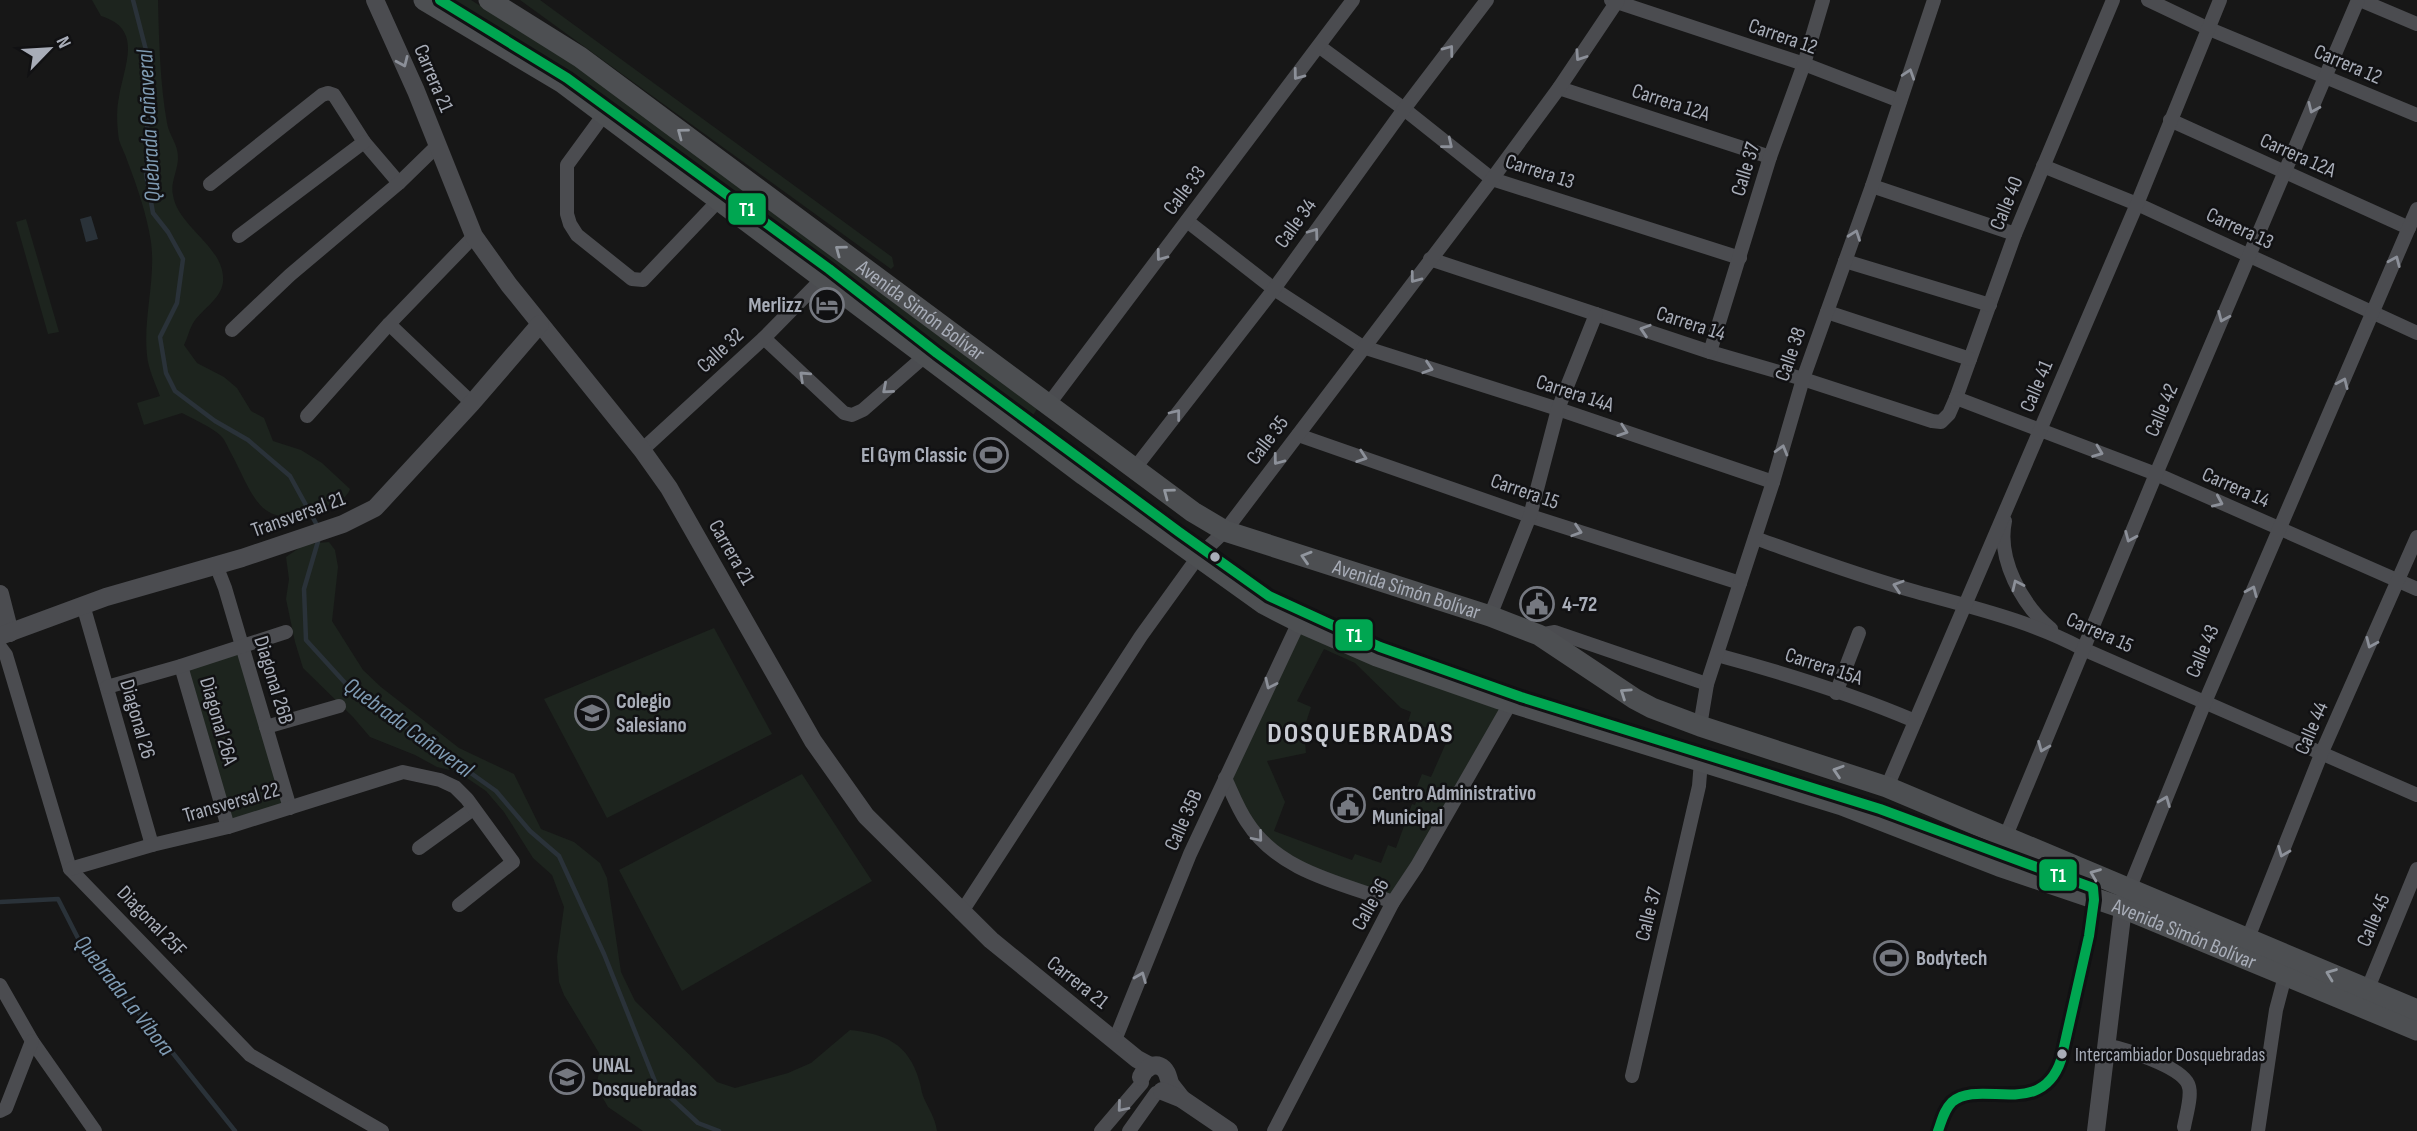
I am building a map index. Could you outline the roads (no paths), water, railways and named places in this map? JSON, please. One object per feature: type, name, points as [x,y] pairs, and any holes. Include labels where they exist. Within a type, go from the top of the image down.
[{"type":"main road","name":"Avenida Simón Bolívar","points":[[424,0],[563,83],[605,113],[1084,475],[1264,604],[1377,656],[1511,702],[1842,805],[1999,866],[2123,908],[2417,1030]]},
{"type":"main road","name":"Avenida Simón Bolívar","points":[[489,0],[580,57],[1193,512],[1225,531],[1490,616],[1539,635],[1635,699],[1700,726],[1887,787],[2417,1010]]},
{"type":"main road","points":[[2123,908],[2248,938]]},
{"type":"street","name":"Carrera 21","points":[[375,0],[416,91],[474,236],[540,324],[642,450],[668,488],[813,741],[866,816],[961,913],[1036,979],[1115,1040],[1151,1079],[1229,1131]]},
{"type":"street","name":"Calle 33","points":[[1048,405],[1353,0]]},
{"type":"street","name":"Calle 34","points":[[1135,468],[1274,289],[1404,109],[1487,0]]},
{"type":"street","name":"Calle 37","points":[[1710,352],[1770,157],[1804,64],[1823,0]]},
{"type":"street","name":"Calle 38","points":[[1700,726],[1707,684],[1773,482],[1803,379],[1872,186],[1934,0]]},
{"type":"street","name":"Calle 40","points":[[1941,422],[1949,415],[1956,398],[2015,234],[2113,0]]},
{"type":"street","name":"Carrera 12","points":[[2148,0],[2207,28],[2417,115]]},
{"type":"street","name":"Calle 41","points":[[1887,787],[2137,204],[2220,0]]},
{"type":"street","points":[[2359,0],[2417,24]]},
{"type":"street","name":"Calle 42","points":[[2005,838],[2156,474],[2359,0]]},
{"type":"street","name":"Carrera 12","points":[[1615,1],[1804,64],[1900,101]]},
{"type":"street","name":"Calle 35","points":[[961,913],[1141,636],[1198,557],[1225,531],[1492,179],[1559,88],[1615,1]]},
{"type":"street","name":"Carrera 13","points":[[1320,47],[1492,179],[1741,258]]},
{"type":"street","name":"Carrera 12A","points":[[1559,88],[1770,157]]},
{"type":"street","points":[[210,184],[328,93],[334,95],[364,142],[400,183]]},
{"type":"street","points":[[605,113],[567,165],[567,214],[577,235],[632,279],[643,280],[720,199]]},
{"type":"street","name":"Carrera 12A","points":[[2170,120],[2409,228]]},
{"type":"street","points":[[239,236],[364,142]]},
{"type":"street","points":[[232,330],[290,275],[400,183],[437,146]]},
{"type":"street","name":"Carrera 13","points":[[2043,166],[2137,204],[2417,333]]},
{"type":"street","points":[[1872,186],[2015,234]]},
{"type":"street","name":"Calle 43","points":[[2096,1131],[2123,908],[2130,887],[2278,529],[2417,209]]},
{"type":"street","points":[[1187,221],[1274,289],[1363,347]]},
{"type":"street","points":[[307,416],[389,324],[474,236]]},
{"type":"street","name":"Carrera 14","points":[[1430,259],[1710,352],[1941,422]]},
{"type":"street","points":[[1845,261],[1990,305]]},
{"type":"street","name":"Calle 32","points":[[642,450],[764,338],[823,278]]},
{"type":"street","points":[[1827,312],[1970,359]]},
{"type":"street","points":[[1490,616],[1530,516],[1558,409],[1596,314]]},
{"type":"street","points":[[389,324],[472,403]]},
{"type":"street","name":"Transversal 21","points":[[4,643],[83,605],[301,538],[343,524],[375,508],[472,403],[540,324]]},
{"type":"street","points":[[764,338],[844,413],[852,415],[863,410],[926,355]]},
{"type":"street","name":"Carrera 14A","points":[[1363,347],[1773,482]]},
{"type":"street","name":"Carrera 14","points":[[1956,398],[2156,474],[2417,589]]},
{"type":"street","name":"Carrera 15","points":[[1298,435],[1530,516],[1740,583]]},
{"type":"street","points":[[2010,501],[2003,532],[2014,578],[2034,612],[2060,637]]},
{"type":"street","name":"Calle 44","points":[[2248,938],[2322,752],[2417,537]]},
{"type":"street","name":"Carrera 15","points":[[1755,538],[2060,637],[2417,795]]},
{"type":"street","name":"Diagonal 26B","points":[[216,565],[290,808]]},
{"type":"street","name":"Diagonal 25F","points":[[0,594],[4,643],[70,869],[250,1055],[382,1131]]},
{"type":"street","name":"Diagonal 26","points":[[83,605],[152,845]]},
{"type":"street","name":"Calle 35B","points":[[1115,1040],[1190,854],[1299,622]]},
{"type":"street","points":[[107,687],[181,667],[286,632]]},
{"type":"street","points":[[1539,635],[1555,632],[1707,684]]},
{"type":"street","points":[[1836,693],[1859,633]]},
{"type":"street","name":"Carrera 15A","points":[[1717,655],[1878,705],[1916,721]]},
{"type":"street","name":"Diagonal 26A","points":[[181,667],[228,827]]},
{"type":"street","name":"Calle 36","points":[[1274,1131],[1393,902],[1417,866],[1511,702]]},
{"type":"street","points":[[266,727],[339,706]]},
{"type":"street","name":"Calle 37","points":[[1632,1076],[1699,786],[1701,761]]},
{"type":"street","name":"Transversal 22","points":[[70,869],[152,845],[228,827],[402,772],[440,780],[455,787],[473,809]]},
{"type":"street","points":[[1225,778],[1247,822],[1277,856],[1295,866],[1393,902]]},
{"type":"street","points":[[419,848],[473,809],[513,862],[459,905]]},
{"type":"street","name":"Calle 45","points":[[2368,988],[2417,869]]},
{"type":"street","points":[[2258,1131],[2276,1010],[2286,976]]},
{"type":"street","points":[[0,985],[32,1041],[95,1131]]},
{"type":"street","points":[[0,1111],[6,1108],[32,1041]]},
{"type":"street","points":[[2106,1045],[2147,1056],[2185,1079],[2190,1086],[2184,1127]]},
{"type":"street","points":[[1104,1130],[1151,1079]]},
{"type":"street","points":[[1129,1131],[1151,1079]]},
{"type":"waterway","name":"Quebrada Cañaveral","points":[[133,0],[147,54],[146,174],[153,213],[168,232],[183,259],[177,303],[160,337],[166,373],[175,391],[215,421],[248,440],[290,476],[318,527]]},
{"type":"waterway","name":"Quebrada Cañaveral","points":[[319,538],[304,589],[306,640],[347,685],[496,791],[530,831],[559,856],[604,954],[656,1084],[698,1123],[719,1131]]},
{"type":"waterway","name":"Quebrada La Vibora","points":[[0,902],[58,899],[83,948],[164,1042],[235,1131]]},
{"type":"place","name":"Merlizz","points":[[827,305]]},
{"type":"place","name":"El Gym Classic","points":[[991,455]]},
{"type":"place","name":"4-72","points":[[1537,604]]},
{"type":"place","name":"Colegio Salesiano","points":[[592,713]]},
{"type":"place","name":"Centro Administrativo Municipal","points":[[1348,805]]},
{"type":"place","name":"Bodytech","points":[[1891,958]]},
{"type":"place","name":"Intercambiador Dosquebradas","points":[[2062,1054]]},
{"type":"place","name":"UNAL Dosquebradas","points":[[567,1077]]},
{"type":"district","name":"DOSQUEBRADAS","points":[[1361,732]]}]
